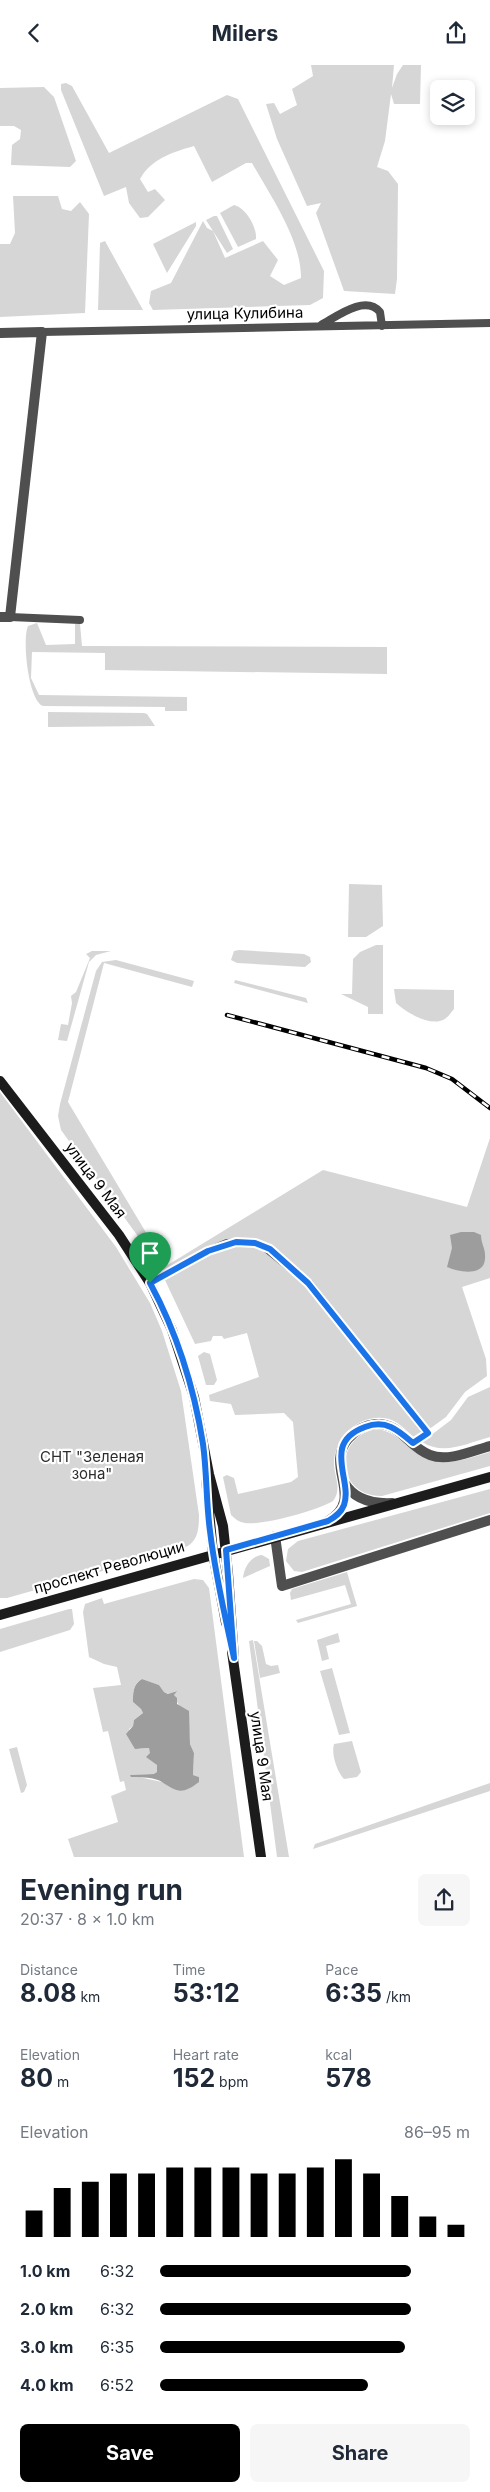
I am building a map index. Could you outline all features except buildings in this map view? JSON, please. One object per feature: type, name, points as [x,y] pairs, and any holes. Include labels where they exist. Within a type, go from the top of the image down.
[{"type":"main road","name":"улица 9 Мая","points":[[0,1081],[97,1204],[150,1283],[180,1350],[194,1397],[203,1446],[223,1526],[234,1658],[261,1857]]},
{"type":"main road","name":"улица 9 Мая","points":[[203,1446],[213,1553],[234,1658]]},
{"type":"main road","name":"проспект Революции","points":[[0,1615],[213,1553],[490,1477]]},
{"type":"street","points":[[319,326],[347,310],[362,306],[378,309],[382,315],[382,326]]},
{"type":"street","name":"улица Кулибина","points":[[0,333],[490,323]]},
{"type":"street","points":[[42,332],[5,617],[80,620]]},
{"type":"street","points":[[150,1283],[208,1251],[227,1243],[255,1243],[270,1249],[308,1283],[428,1433],[413,1443]]},
{"type":"street","points":[[328,1521],[341,1511],[344,1505],[345,1488],[342,1479],[342,1451],[346,1442],[361,1428],[370,1425],[388,1425],[430,1455],[438,1457],[448,1457],[490,1446]]},
{"type":"street","points":[[342,1479],[353,1494],[362,1499],[381,1503],[396,1503]]},
{"type":"street","points":[[275,1536],[282,1586],[490,1520]]},
{"type":"green space","points":[[311,65],[394,65],[392,88],[397,74],[403,65],[421,65],[420,104],[394,104],[391,94],[385,141],[377,167],[388,171],[398,184],[397,279],[395,294],[344,291],[316,213],[321,203],[307,206],[277,139],[266,104],[274,103],[280,114],[297,105],[292,89],[313,76]]},
{"type":"green space","points":[[66,83],[72,86],[109,153],[227,95],[238,99],[324,271],[323,298],[310,305],[153,310],[149,303],[151,291],[171,283],[203,221],[207,228],[213,231],[225,258],[263,241],[278,260],[270,276],[284,285],[301,278],[300,263],[291,233],[252,163],[246,163],[212,182],[194,146],[156,161],[140,179],[148,192],[155,189],[165,200],[148,217],[140,218],[129,203],[126,187],[104,196],[61,90],[61,84]]},
{"type":"green space","points":[[44,87],[54,97],[76,161],[70,167],[11,165],[12,145],[20,139],[21,130],[14,126],[0,126],[0,88]]},
{"type":"green space","points":[[13,196],[58,196],[62,209],[71,211],[80,202],[89,214],[85,313],[0,317],[0,244],[10,244],[15,233]]},
{"type":"green space","points":[[234,205],[243,210],[253,224],[256,234],[256,239],[238,247],[220,213]]},
{"type":"green space","points":[[217,216],[233,249],[227,253],[206,220]]},
{"type":"green space","points":[[196,222],[196,226],[167,273],[153,244]]},
{"type":"green space","points":[[105,241],[143,310],[98,310],[100,243]]},
{"type":"green space","points":[[37,623],[46,645],[75,644],[75,624],[80,624],[82,646],[387,647],[387,674],[105,670],[105,653],[32,652],[31,678],[39,695],[187,697],[187,711],[165,711],[165,707],[43,706],[33,693],[26,655],[26,633],[28,626]]},
{"type":"green space","points":[[48,712],[144,713],[147,714],[155,726],[48,727]]},
{"type":"green space","points":[[349,884],[382,885],[383,926],[366,937],[348,937]]},
{"type":"green space","points":[[376,945],[383,945],[383,1014],[368,1014],[368,1007],[341,994],[352,994],[353,959],[360,952]]},
{"type":"green space","points":[[92,951],[111,951],[96,955],[89,962],[67,1041],[58,1040],[61,1024],[68,1025],[72,1003],[71,996],[76,992],[90,958],[86,954]]},
{"type":"green space","points":[[234,951],[304,954],[310,957],[311,962],[305,967],[237,963],[231,960]]},
{"type":"green space","points":[[116,960],[194,981],[192,987],[104,963],[68,1102],[166,1266],[323,1170],[467,1207],[490,1138],[490,1278],[462,1287],[486,1359],[487,1376],[465,1392],[446,1417],[428,1430],[310,1281],[271,1248],[235,1240],[163,1271],[61,1130],[58,1116],[60,1104],[96,971],[102,962]]},
{"type":"green space","points":[[235,980],[306,998],[308,1003],[234,983]]},
{"type":"green space","points":[[394,989],[454,990],[454,1009],[447,1017],[440,1021],[434,1022],[420,1018],[396,1003]]},
{"type":"green space","name":"СНТ \"Зеленая зона\"","points":[[0,1092],[116,1247],[150,1303],[162,1331],[181,1391],[199,1515],[195,1539],[184,1548],[7,1598],[0,1598]]},
{"type":"green space","points":[[249,1244],[262,1248],[306,1284],[423,1431],[414,1438],[393,1420],[379,1418],[361,1422],[352,1427],[336,1450],[334,1466],[337,1491],[333,1501],[316,1509],[290,1517],[264,1522],[245,1523],[231,1515],[223,1477],[227,1475],[234,1478],[238,1494],[291,1482],[298,1477],[293,1422],[284,1413],[235,1415],[231,1404],[210,1401],[209,1395],[259,1377],[247,1333],[224,1339],[222,1336],[213,1336],[211,1341],[195,1344],[164,1278],[228,1245]]},
{"type":"green space","points":[[204,1352],[210,1354],[217,1380],[214,1385],[206,1385],[198,1356]]},
{"type":"green space","points":[[490,1387],[490,1437],[447,1448],[430,1446],[422,1442],[451,1420],[468,1397]]},
{"type":"green space","points":[[375,1429],[392,1434],[417,1453],[437,1461],[456,1461],[490,1452],[490,1466],[382,1496],[367,1494],[356,1487],[349,1478],[346,1467],[346,1455],[351,1444],[361,1435]]},
{"type":"green space","points":[[490,1489],[490,1513],[302,1572],[294,1571],[286,1561],[288,1549],[298,1541]]},
{"type":"green space","points":[[262,1555],[269,1559],[270,1566],[243,1578],[249,1563],[255,1557]]},
{"type":"green space","points":[[347,1572],[357,1606],[298,1623],[296,1620],[351,1604],[345,1585],[291,1600],[290,1593],[292,1589]]},
{"type":"green space","points":[[194,1579],[203,1580],[209,1588],[244,1857],[74,1857],[68,1839],[118,1822],[111,1796],[126,1790],[124,1781],[120,1782],[108,1731],[103,1732],[93,1688],[121,1685],[117,1667],[104,1664],[89,1657],[83,1612],[85,1604],[102,1598],[104,1604]],"holes":[[[142,1679],[159,1685],[164,1692],[169,1694],[176,1691],[174,1695],[189,1728],[190,1744],[194,1753],[193,1775],[199,1777],[162,1782],[130,1775],[155,1774],[157,1772],[157,1765],[149,1748],[139,1749],[129,1729],[133,1726],[134,1720],[143,1713],[133,1702],[133,1692],[137,1683]]]},
{"type":"green space","points":[[72,1609],[74,1624],[70,1630],[0,1652],[0,1629]]},
{"type":"green space","points":[[338,1633],[340,1642],[326,1646],[329,1659],[322,1661],[317,1640]]},
{"type":"green space","points":[[253,1640],[289,1857],[277,1857],[249,1641]]},
{"type":"green space","points":[[254,1641],[257,1641],[262,1646],[266,1664],[271,1666],[278,1665],[280,1673],[260,1678]]},
{"type":"green space","points":[[332,1668],[350,1733],[339,1735],[320,1671]]},
{"type":"green space","points":[[352,1741],[361,1772],[357,1777],[344,1779],[335,1763],[333,1748],[334,1744]]},
{"type":"green space","points":[[17,1747],[27,1785],[24,1792],[21,1793],[9,1749]]},
{"type":"green space","points":[[490,1783],[490,1791],[313,1849],[315,1844]]},
{"type":"shaded area","points":[[461,1232],[474,1232],[481,1235],[485,1252],[484,1262],[482,1267],[477,1270],[465,1271],[447,1267],[452,1248],[450,1235]]},
{"type":"shaded area","points":[[142,1679],[159,1685],[168,1694],[177,1691],[174,1695],[177,1698],[177,1704],[189,1711],[190,1744],[194,1753],[193,1775],[199,1777],[199,1782],[188,1789],[180,1791],[155,1779],[131,1777],[130,1775],[154,1774],[157,1772],[157,1765],[146,1757],[150,1753],[149,1748],[135,1749],[126,1734],[133,1726],[134,1720],[143,1713],[133,1702],[135,1686]]},
{"type":"railway","points":[[227,1015],[426,1068],[452,1079],[490,1108]]},
{"type":"route","points":[[250,1242],[263,1245],[270,1249],[318,1294],[345,1331],[428,1433],[413,1443],[388,1425],[370,1425],[361,1428],[352,1434],[342,1451],[340,1461],[346,1497],[341,1511],[335,1517],[328,1521],[226,1550],[234,1658],[216,1575],[203,1446],[194,1397],[180,1350],[162,1305],[150,1283],[208,1251],[227,1243],[250,1242]]}]
